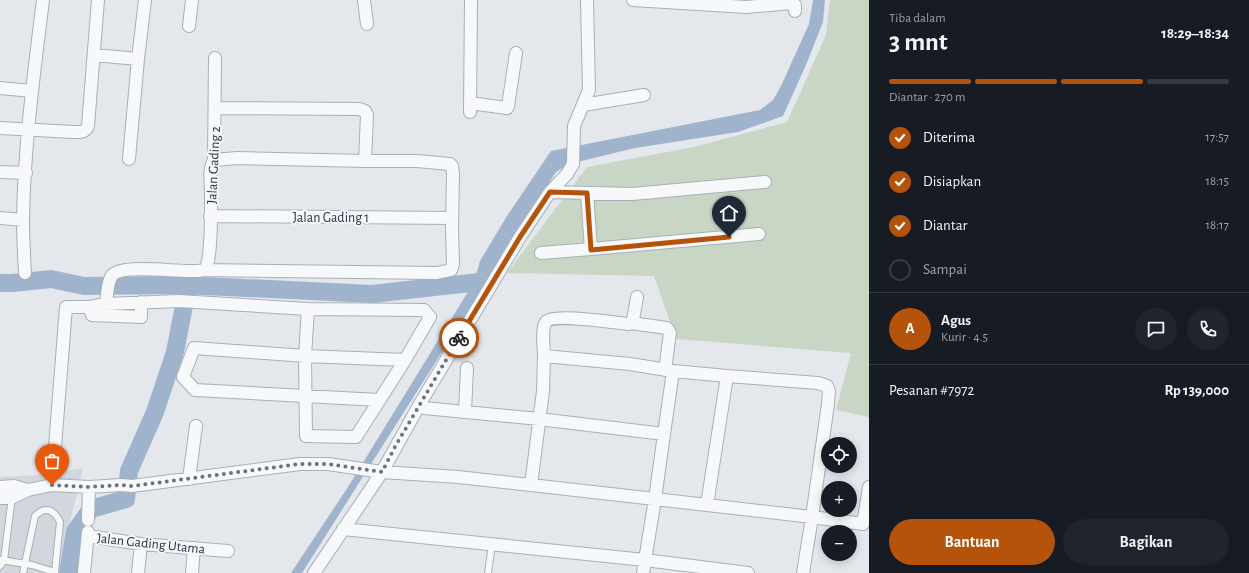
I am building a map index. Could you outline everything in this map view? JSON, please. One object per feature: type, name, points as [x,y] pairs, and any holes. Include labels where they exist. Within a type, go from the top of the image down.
[{"type":"street","points":[[24,272],[24,220],[29,129],[43,0]]},
{"type":"street","points":[[0,128],[73,132],[81,132],[86,130],[88,126],[91,95],[98,0]]},
{"type":"street","points":[[129,159],[145,0]]},
{"type":"street","points":[[189,26],[192,0]]},
{"type":"street","points":[[364,0],[367,24]]},
{"type":"street","points":[[471,0],[470,107],[506,108],[508,106],[516,53]]},
{"type":"street","points":[[314,573],[343,529],[377,471],[396,445],[520,237],[550,192],[567,174],[572,164],[574,126],[589,90],[587,0]]},
{"type":"street","points":[[633,0],[746,7],[793,3],[795,5],[795,11]]},
{"type":"street","points":[[94,55],[138,59]]},
{"type":"street","name":"Jalan Gading 2","points":[[205,270],[208,265],[209,254],[210,166],[214,160],[215,58]]},
{"type":"street","points":[[0,88],[32,92]]},
{"type":"street","points":[[583,105],[644,95]]},
{"type":"street","points":[[215,108],[359,109],[364,111],[367,115],[365,161]]},
{"type":"street","points":[[106,300],[112,276],[117,272],[126,270],[165,270],[190,272],[205,270],[437,273],[451,270],[453,264],[453,174],[452,166],[450,164],[416,161],[237,158],[214,160]]},
{"type":"street","points":[[0,172],[26,173]]},
{"type":"street","points":[[550,192],[632,194],[765,182]]},
{"type":"street","points":[[587,193],[591,250]]},
{"type":"street","name":"Jalan Gading 1","points":[[210,216],[452,218]]},
{"type":"street","points":[[0,218],[24,220]]},
{"type":"street","points":[[541,253],[591,250],[759,234]]},
{"type":"street","points":[[631,323],[633,320],[637,297]]},
{"type":"street","points":[[52,485],[66,307],[89,307],[106,300],[141,302],[195,301],[308,309],[424,310],[430,317],[405,360],[356,437],[306,436],[305,356],[308,309]]},
{"type":"street","points":[[89,307],[92,315],[141,317],[141,302]]},
{"type":"street","points":[[531,485],[539,419],[544,356],[543,327],[546,321],[550,318],[562,317],[631,323],[667,328],[670,333],[669,371],[664,434],[643,573]]},
{"type":"street","points":[[379,400],[195,390],[184,378],[194,348],[305,356],[405,360]]},
{"type":"street","points":[[544,356],[630,364],[669,371],[818,383],[827,386],[829,390],[828,404],[803,573]]},
{"type":"street","points":[[465,412],[468,368]]},
{"type":"street","points":[[707,505],[727,376]]},
{"type":"street","points":[[419,406],[424,408],[539,419],[664,434]]},
{"type":"street","points":[[189,479],[196,426]]},
{"type":"street","points":[[4,492],[28,490],[52,485],[89,487],[127,485],[189,479],[300,464],[328,464],[377,471],[458,477],[531,485],[866,524],[869,486]]},
{"type":"street","points":[[88,520],[89,487]]},
{"type":"street","points":[[343,529],[645,560],[748,573]]},
{"type":"street","name":"Jalan Gading Utama","points":[[84,573],[88,534],[141,544],[228,551]]},
{"type":"street","points":[[138,573],[141,544]]},
{"type":"street","points":[[192,573],[194,548]]},
{"type":"lane","points":[[4,492],[1,562],[25,564],[55,572],[60,522],[57,515],[52,511],[47,510],[39,512],[35,516],[25,564],[23,573]]},
{"type":"lane","points":[[488,573],[492,544]]},
{"type":"shaded area","points":[[83,468],[70,522],[66,573],[0,573],[0,477],[41,475]]},
{"type":"green space","points":[[830,0],[869,0],[869,417],[836,410],[851,353],[676,339],[654,276],[507,273],[587,167],[694,147],[787,122],[826,35]]},
{"type":"water","points":[[813,0],[825,0],[823,22],[783,116],[738,132],[635,148],[569,164],[556,172],[302,573],[291,573],[348,487],[474,282],[480,261],[507,216],[551,151],[760,110],[773,100],[781,86],[809,24]]},
{"type":"waterway","points":[[0,283],[51,279],[84,286],[184,285],[372,294],[479,282]]},
{"type":"waterway","points":[[68,573],[75,532],[91,509],[126,499],[129,471],[155,412],[175,352],[188,285]]},
{"type":"way so far","points":[[52,485],[89,487],[121,485],[132,486],[300,464],[328,464],[382,472],[423,398],[459,338]]},
{"type":"route","points":[[459,338],[520,237],[550,192],[587,193],[591,250],[729,237]]}]
